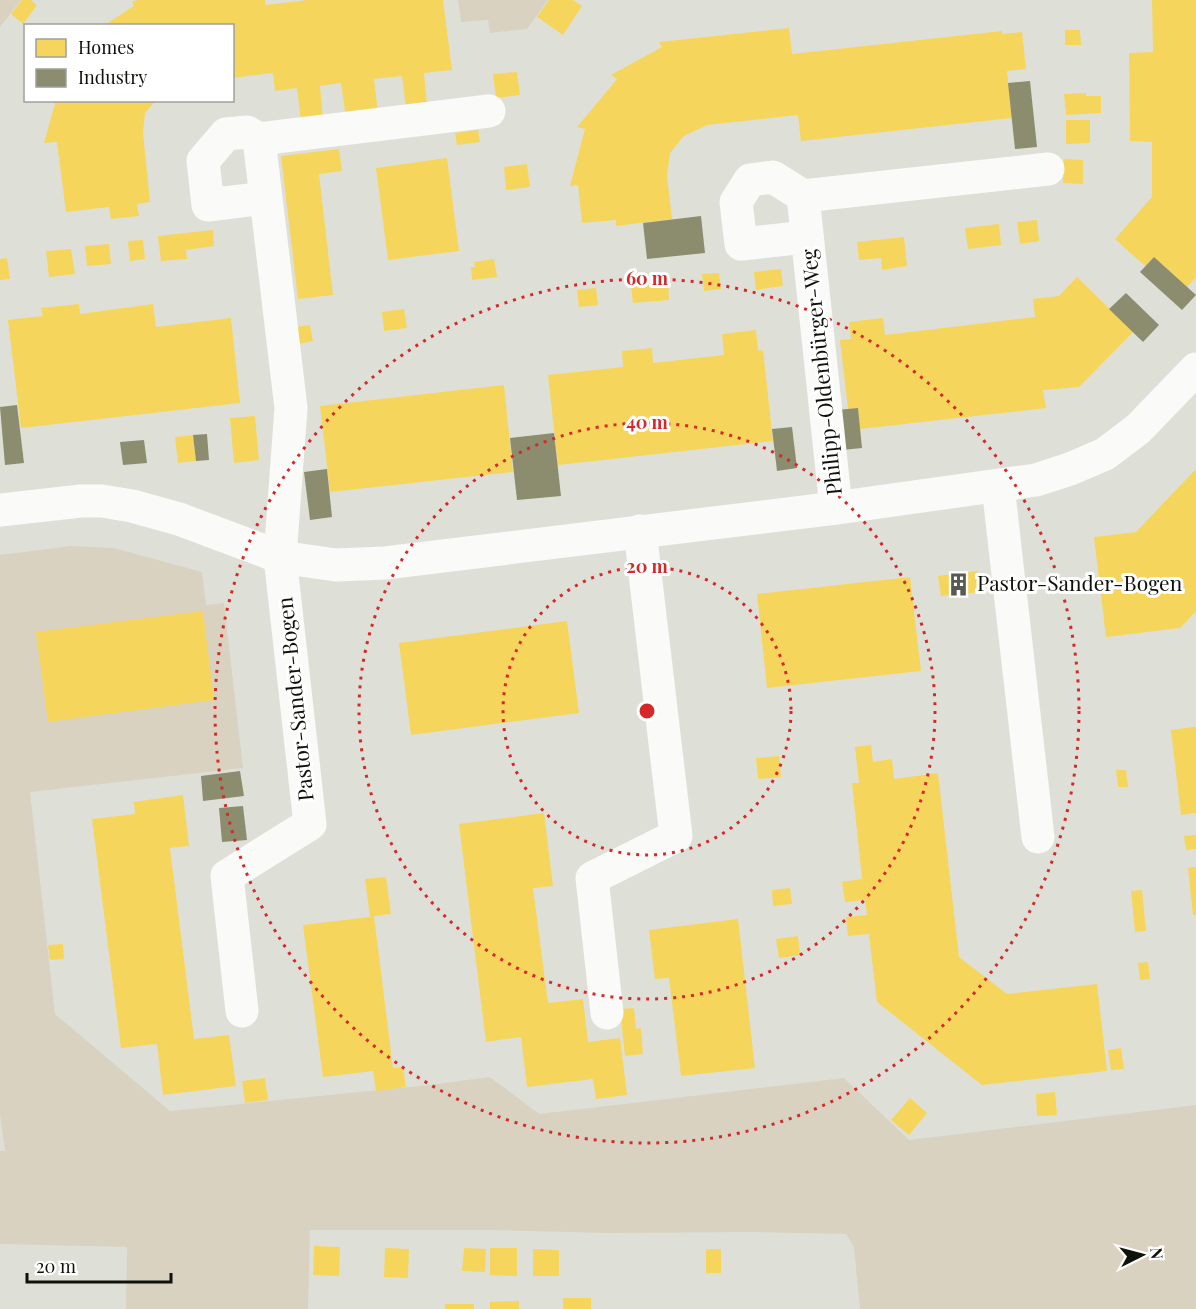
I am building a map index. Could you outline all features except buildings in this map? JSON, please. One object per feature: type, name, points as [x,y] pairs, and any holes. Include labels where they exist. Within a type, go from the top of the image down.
[{"type":"street","points":[[266,198],[208,205],[203,161],[226,134],[247,132],[258,138],[489,111]]},
{"type":"street","points":[[258,138],[291,408],[280,556]]},
{"type":"street","points":[[803,196],[1048,169]]},
{"type":"street","name":"Philipp-Oldenbürger-Weg","points":[[807,237],[741,244],[736,202],[750,180],[772,177],[803,196],[836,508]]},
{"type":"street","points":[[0,510],[81,501],[102,501],[132,506],[178,519],[280,556],[336,565],[384,563],[836,508],[1036,480],[1105,454],[1138,429],[1196,369]]},
{"type":"street","points":[[998,486],[1038,837]]},
{"type":"street","points":[[608,1013],[592,878],[676,836],[640,531]]},
{"type":"street","name":"Pastor-Sander-Bogen","points":[[242,1011],[227,876],[310,824],[280,556]]},
{"type":"shaded area","points":[[0,0],[21,0],[0,27]]},
{"type":"shaded area","points":[[458,0],[548,0],[527,29],[490,33],[488,20],[461,22]]},
{"type":"shaded area","points":[[72,546],[114,548],[202,572],[206,605],[224,603],[243,768],[30,792],[55,1014],[170,1111],[490,1077],[539,1114],[844,1078],[909,1140],[1196,1105],[1196,1309],[860,1309],[854,1247],[846,1234],[310,1230],[308,1309],[126,1309],[127,1247],[0,1244],[0,1151],[5,1151],[0,1115],[0,555]]},
{"type":"place","name":"Pastor-Sander-Bogen","points":[[959,584]]}]
